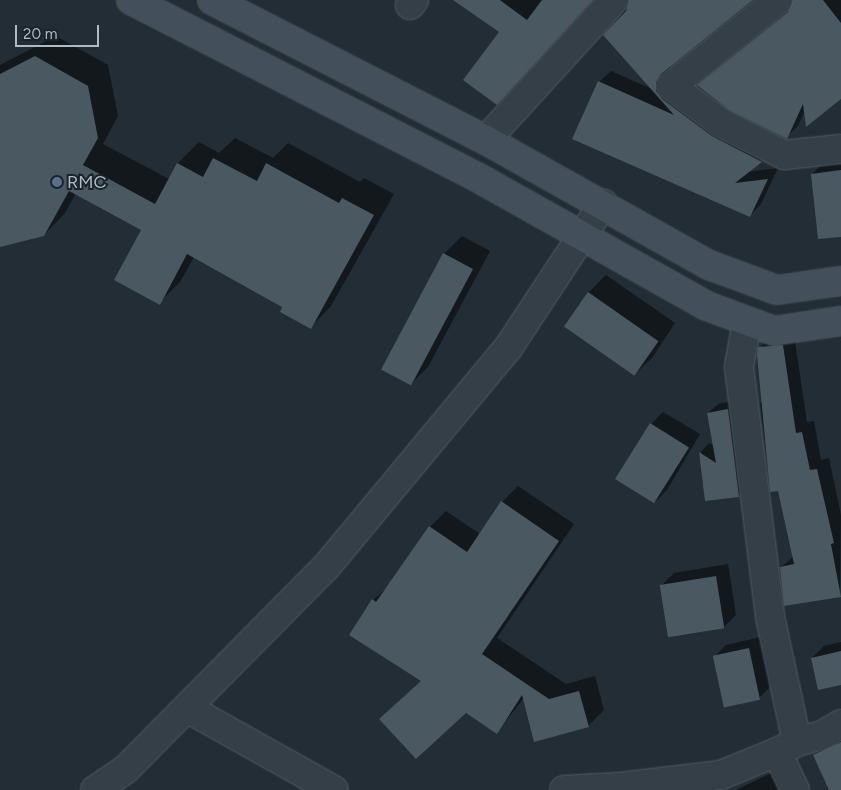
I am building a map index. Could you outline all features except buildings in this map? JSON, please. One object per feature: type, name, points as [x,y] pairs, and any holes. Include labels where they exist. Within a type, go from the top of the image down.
[{"type":"main road","points":[[131,0],[584,236],[707,306],[774,331],[841,321]]},
{"type":"main road","points":[[212,0],[486,140],[709,265],[749,282],[777,290],[841,281]]},
{"type":"street","points":[[486,140],[614,0]]},
{"type":"street","points":[[778,0],[671,86],[722,123],[784,155],[841,149]]},
{"type":"street","points":[[95,790],[125,770],[326,567],[508,348],[584,236],[603,204]]},
{"type":"street","points":[[747,322],[740,376],[787,747],[795,790]]},
{"type":"street","points":[[187,708],[334,790]]},
{"type":"street","points":[[564,790],[620,788],[720,775],[787,747],[822,735],[841,724]]},
{"type":"place","name":"RMC","points":[[57,182]]}]
